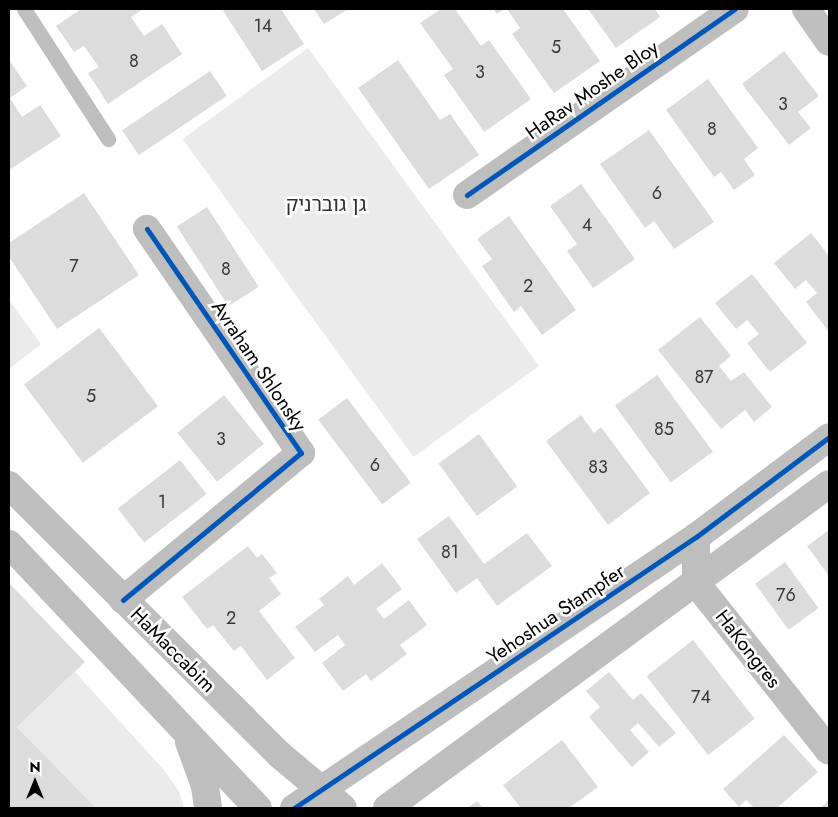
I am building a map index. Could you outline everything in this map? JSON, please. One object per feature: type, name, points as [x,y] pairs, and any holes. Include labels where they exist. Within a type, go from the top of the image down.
[{"type":"street","name":"HaRav Moshe Bloy","points":[[467,195],[735,9]]},
{"type":"street","points":[[806,9],[829,42]]},
{"type":"street","name":"Avraham Shlonsky","points":[[123,600],[301,453],[147,229]]},
{"type":"street","name":"Yehoshua Stampfer","points":[[294,808],[696,537],[829,437]]},
{"type":"street","points":[[386,808],[829,484]]},
{"type":"street","name":"HaMaccabim","points":[[9,485],[280,755],[343,808]]},
{"type":"street","points":[[696,537],[696,583]]},
{"type":"street","points":[[9,544],[258,808]]},
{"type":"street","name":"HaKongres","points":[[696,583],[829,751]]},
{"type":"street","points":[[185,731],[205,786],[208,808]]},
{"type":"lane","points":[[24,9],[108,139]]},
{"type":"green space","name":"גן גוברניק","points":[[308,48],[539,366],[414,457],[183,139]]},
{"type":"green space","points":[[9,300],[41,344],[9,369]]},
{"type":"green space","points":[[75,672],[163,769],[179,791],[184,808],[96,808],[17,727]]},
{"type":"building","points":[[81,9],[143,9],[131,17],[144,36],[162,24],[182,54],[108,104],[88,73],[99,67],[84,46],[74,52],[56,26]]},
{"type":"building","points":[[222,9],[281,9],[304,44],[262,71]]},
{"type":"building","points":[[314,9],[348,9],[324,24]]},
{"type":"building","points":[[441,9],[455,9],[481,46],[489,40],[531,99],[484,132],[444,75],[453,69],[420,23]]},
{"type":"building","points":[[493,9],[504,9],[497,14]]},
{"type":"building","points":[[507,9],[563,9],[600,61],[554,93],[512,34],[520,28]]},
{"type":"building","points":[[588,9],[655,9],[660,17],[616,48]]},
{"type":"building","points":[[784,51],[819,96],[798,112],[811,128],[789,145],[742,84]]},
{"type":"building","points":[[9,60],[27,86],[10,98],[22,117],[40,105],[61,136],[9,170]]},
{"type":"building","points":[[398,60],[440,120],[450,114],[479,155],[429,189],[358,88]]},
{"type":"building","points":[[210,71],[227,96],[139,155],[122,130]]},
{"type":"building","points":[[708,79],[758,148],[744,159],[755,175],[734,190],[721,172],[714,177],[666,110]]},
{"type":"building","points":[[649,130],[714,222],[674,249],[654,221],[645,228],[600,164]]},
{"type":"building","points":[[581,184],[635,259],[593,288],[567,251],[577,244],[550,206]]},
{"type":"building","points":[[84,193],[139,275],[57,329],[9,257],[9,243]]},
{"type":"building","points":[[207,207],[259,287],[229,306],[177,227]]},
{"type":"building","points":[[509,216],[576,310],[542,335],[521,306],[514,312],[482,266],[492,259],[477,239]]},
{"type":"building","points":[[811,233],[829,256],[829,332],[806,302],[817,293],[806,280],[795,289],[774,263]]},
{"type":"building","points":[[752,274],[807,343],[770,372],[747,343],[759,334],[747,320],[736,329],[715,303]]},
{"type":"building","points":[[700,317],[731,356],[719,366],[731,381],[744,372],[772,407],[754,422],[745,410],[721,429],[658,350]]},
{"type":"building","points":[[99,328],[158,406],[83,463],[24,385]]},
{"type":"building","points":[[657,375],[713,452],[671,482],[615,406]]},
{"type":"building","points":[[224,395],[264,444],[217,482],[177,433]]},
{"type":"building","points":[[347,398],[411,483],[382,504],[318,420]]},
{"type":"building","points":[[581,415],[594,433],[601,427],[650,493],[608,525],[546,441]]},
{"type":"building","points":[[479,434],[517,487],[477,516],[439,463]]},
{"type":"building","points":[[180,460],[206,494],[144,543],[118,509]]},
{"type":"building","points":[[449,516],[484,564],[527,533],[552,566],[497,606],[477,578],[456,593],[417,539]]},
{"type":"building","points":[[829,530],[829,576],[807,546]]},
{"type":"building","points":[[248,546],[257,558],[262,554],[277,573],[269,578],[281,594],[259,611],[295,658],[267,680],[241,646],[234,651],[213,625],[207,629],[182,597]]},
{"type":"building","points":[[785,562],[819,608],[789,630],[755,584]]},
{"type":"building","points":[[382,563],[402,589],[376,609],[384,619],[409,600],[427,625],[400,645],[407,654],[371,681],[366,674],[343,691],[322,663],[345,645],[338,635],[315,652],[295,627],[324,605],[319,599],[348,576],[354,585]]},
{"type":"building","points":[[9,583],[85,662],[17,727],[96,808],[9,808]]},
{"type":"building","points":[[693,640],[755,719],[708,755],[647,676]]},
{"type":"building","points":[[609,672],[633,700],[641,693],[676,733],[659,747],[638,723],[630,730],[649,752],[632,767],[589,717],[600,707],[586,691]]},
{"type":"building","points":[[784,735],[818,772],[777,808],[754,808],[746,800],[739,807],[723,789]]},
{"type":"building","points":[[562,740],[598,787],[569,808],[521,808],[503,785]]},
{"type":"building","points":[[829,800],[829,808],[820,808]]},
{"type":"building","points":[[477,801],[483,808],[467,808]]},
{"type":"cycle path","points":[[467,195],[735,9]]},
{"type":"cycle path","points":[[123,600],[301,453],[147,229]]},
{"type":"cycle path","points":[[294,808],[696,537],[829,437]]}]
